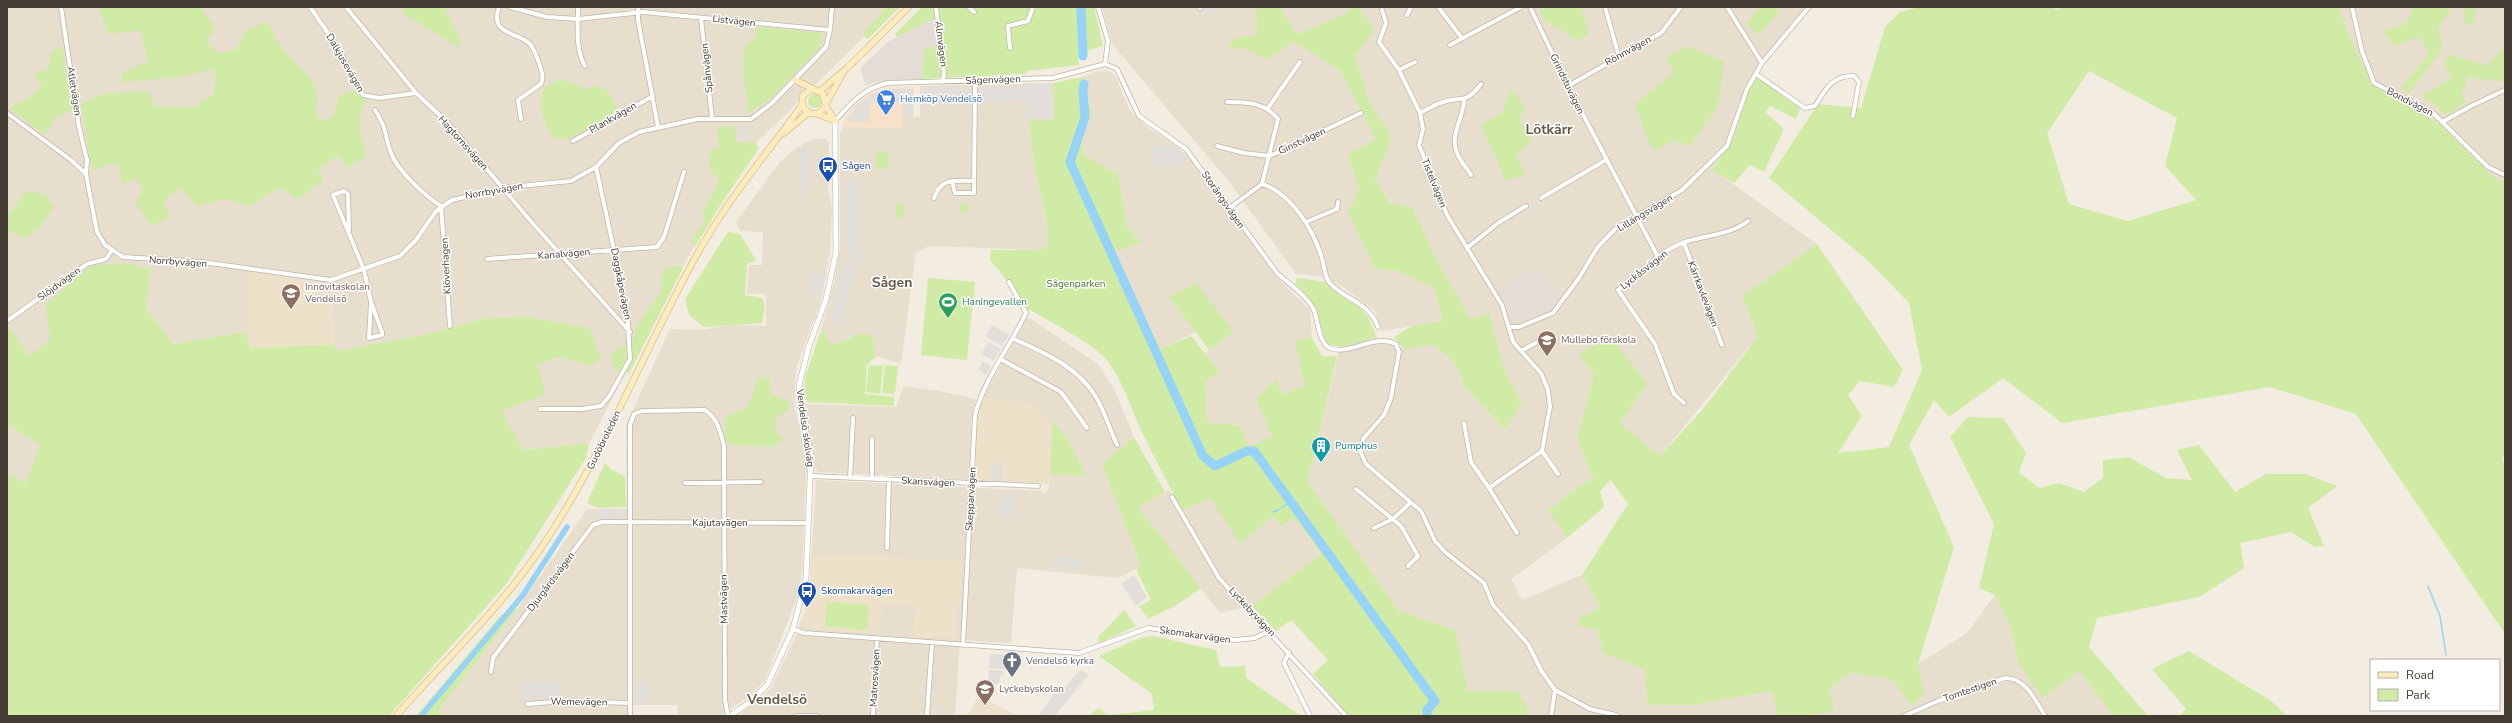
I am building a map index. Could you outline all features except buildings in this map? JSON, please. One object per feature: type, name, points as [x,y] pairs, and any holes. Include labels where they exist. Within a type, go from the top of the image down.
[{"type":"main road","points":[[795,80],[811,90],[820,91],[846,69],[909,7]]},
{"type":"main road","points":[[818,114],[826,104],[846,69]]},
{"type":"main road","points":[[795,80],[803,95],[802,105],[808,113],[818,114],[835,121]]},
{"type":"main road","points":[[803,95],[811,90]]},
{"type":"main road","points":[[820,91],[835,121]]},
{"type":"main road","name":"Gudöbroleden","points":[[396,716],[491,612],[546,542],[589,472],[695,258],[751,170],[777,140],[802,105]]},
{"type":"main road","name":"Gudöbroleden","points":[[777,140],[808,113]]},
{"type":"street","name":"Atletvägen","points":[[61,7],[79,128],[87,160],[86,174]]},
{"type":"street","name":"Dalkjusevägen","points":[[310,7],[337,46],[364,95],[379,98],[416,93]]},
{"type":"street","name":"Hagtornsvägen","points":[[346,7],[416,93],[449,124],[503,189],[630,332]]},
{"type":"street","points":[[499,7],[497,22],[504,31],[530,44],[535,51],[543,79],[541,84],[518,100],[521,119]]},
{"type":"street","name":"Listvägen","points":[[510,7],[547,17],[578,19],[637,9],[701,18],[830,30]]},
{"type":"street","points":[[578,7],[578,45],[581,59],[585,66]]},
{"type":"street","name":"Norrbyvägen","points":[[86,174],[97,232],[105,245],[123,258],[203,262],[331,280],[385,263],[404,252],[416,240],[429,219],[441,206],[464,196],[503,189],[571,181],[596,167],[618,143],[628,136],[658,127],[698,119],[751,119],[761,114],[826,46],[830,30],[832,7]]},
{"type":"street","name":"Almvägen","points":[[936,7],[944,73],[943,82]]},
{"type":"street","points":[[969,7],[974,12]]},
{"type":"street","points":[[1010,48],[1008,26],[1028,21],[1033,7]]},
{"type":"street","points":[[1098,7],[1108,41],[1105,64]]},
{"type":"street","points":[[1408,15],[1411,7]]},
{"type":"street","points":[[1438,7],[1462,38]]},
{"type":"street","points":[[1450,45],[1521,7]]},
{"type":"street","name":"Grindstuvägen","points":[[1530,7],[1568,86],[1636,218],[1658,257]]},
{"type":"street","points":[[1605,7],[1619,56]]},
{"type":"street","name":"Rönnvägen","points":[[1568,86],[1661,33],[1681,7]]},
{"type":"street","points":[[1727,7],[1762,63]]},
{"type":"street","name":"Lillängsvägen","points":[[1509,326],[1519,327],[1553,313],[1579,278],[1597,248],[1615,230],[1682,190],[1727,146],[1747,89],[1762,63],[1809,7]]},
{"type":"street","name":"Bondvägen","points":[[2352,7],[2362,51],[2374,83],[2432,112],[2444,121],[2488,167],[2498,173],[2505,174]]},
{"type":"street","points":[[637,9],[658,127]]},
{"type":"street","name":"Tistelvägen","points":[[1382,10],[1386,23],[1379,42],[1399,70],[1420,114],[1423,129],[1420,144],[1429,175],[1447,215],[1502,305],[1513,342],[1541,373],[1548,390],[1550,407],[1542,451]]},
{"type":"street","name":"Spånvägen","points":[[701,18],[712,118]]},
{"type":"street","points":[[1268,108],[1300,62]]},
{"type":"street","points":[[1399,70],[1415,62]]},
{"type":"street","name":"Sågenvägen","points":[[835,121],[860,95],[871,87],[898,82],[1053,78],[1105,64]]},
{"type":"street","name":"Storängsvägen","points":[[1105,64],[1117,69],[1139,116],[1186,149],[1228,209],[1277,273],[1296,290],[1313,309],[1323,343],[1330,348],[1339,350],[1383,340],[1396,344],[1399,352],[1391,398],[1384,415],[1363,439],[1361,452],[1366,464],[1411,502]]},
{"type":"street","points":[[1756,74],[1805,108],[1815,106],[1828,84],[1842,75],[1854,76],[1859,82],[1853,116]]},
{"type":"street","points":[[952,181],[955,193],[974,193],[975,81]]},
{"type":"street","points":[[1420,114],[1441,103],[1464,100],[1473,94],[1481,84]]},
{"type":"street","points":[[2444,121],[2505,90]]},
{"type":"street","name":"Plankvägen","points":[[573,141],[653,96]]},
{"type":"street","points":[[1464,100],[1464,111],[1455,137],[1456,152],[1471,175]]},
{"type":"street","points":[[1227,102],[1253,102],[1268,108],[1278,119],[1262,184],[1228,209]]},
{"type":"street","points":[[375,110],[385,124],[391,154],[410,180],[441,206]]},
{"type":"street","points":[[7,113],[72,160],[86,174]]},
{"type":"street","name":"Ginstvägen","points":[[1217,146],[1244,153],[1270,156],[1361,113]]},
{"type":"street","name":"Vendelsö skolväg","points":[[729,716],[750,702],[767,685],[793,629],[806,578],[806,523],[811,476],[811,456],[800,405],[799,386],[807,354],[826,299],[836,253],[835,121]]},
{"type":"street","points":[[1541,198],[1606,160]]},
{"type":"street","name":"Daggkåpevägen","points":[[540,409],[582,409],[601,406],[610,395],[630,359],[630,332],[627,310],[596,167]]},
{"type":"street","name":"Kanalvägen","points":[[487,259],[561,255],[657,247],[664,237],[684,172]]},
{"type":"street","points":[[934,198],[937,189],[952,181],[974,181]]},
{"type":"street","points":[[1262,184],[1274,188],[1285,197],[1306,222],[1316,242],[1328,281],[1361,305],[1376,321],[1378,327]]},
{"type":"street","points":[[349,231],[348,194],[344,191],[333,194],[364,270],[371,302],[382,332],[382,336],[369,338],[371,302]]},
{"type":"street","points":[[1306,222],[1337,209],[1338,202]]},
{"type":"street","name":"Klöverhagen","points":[[441,206],[450,326]]},
{"type":"street","points":[[1468,248],[1498,223],[1526,206]]},
{"type":"street","name":"Lyckåsvägen","points":[[1684,403],[1674,394],[1656,344],[1618,290],[1658,257],[1684,243],[1739,228],[1748,221]]},
{"type":"street","name":"Kärrkavlevägen","points":[[1684,243],[1722,345]]},
{"type":"street","name":"Slöjdvägen","points":[[7,321],[87,264],[106,259],[112,250]]},
{"type":"street","name":"Skepparvägen","points":[[963,645],[974,415],[979,398],[1014,339],[1026,313],[1009,282]]},
{"type":"street","points":[[1521,351],[1550,334]]},
{"type":"street","points":[[1014,339],[1068,367],[1084,380],[1096,397],[1117,445]]},
{"type":"street","points":[[1002,360],[1060,392],[1087,428]]},
{"type":"street","name":"Mastvägen","points":[[631,523],[630,425],[634,414],[642,411],[705,410],[713,416],[718,424],[724,446],[725,700],[729,716]]},
{"type":"street","points":[[850,478],[853,418]]},
{"type":"street","points":[[1464,423],[1471,462],[1517,533]]},
{"type":"street","points":[[872,439],[872,479]]},
{"type":"street","points":[[1488,488],[1542,451],[1558,474]]},
{"type":"street","name":"Skansvägen","points":[[811,476],[1038,486]]},
{"type":"street","name":"Skansvägen","points":[[887,548],[890,480]]},
{"type":"street","points":[[685,483],[761,482]]},
{"type":"street","points":[[1356,489],[1401,526],[1418,556],[1408,566]]},
{"type":"street","name":"Lyckebyvägen","points":[[1172,497],[1218,578],[1289,652],[1346,716]]},
{"type":"street","points":[[1374,528],[1393,519],[1411,502],[1421,511],[1435,541],[1484,583],[1493,605],[1528,644],[1542,672],[1555,690],[1590,709],[1616,715]]},
{"type":"street","name":"Djurgårdsvägen","points":[[491,672],[493,658],[593,525],[602,522],[631,523]]},
{"type":"street","points":[[630,716],[631,523]]},
{"type":"street","name":"Kajutavägen","points":[[631,523],[806,523]]},
{"type":"street","name":"Skomakarvägen","points":[[793,629],[804,634],[1079,653],[1148,628],[1235,640],[1255,638],[1269,631]]},
{"type":"street","name":"Matrosvägen","points":[[873,716],[877,639]]},
{"type":"street","points":[[927,716],[932,643]]},
{"type":"street","points":[[1289,652],[1284,663],[1310,716]]},
{"type":"street","name":"Tomtestigen","points":[[1904,716],[1938,701],[2005,678],[2013,678],[2025,686],[2045,716]]},
{"type":"street","points":[[1551,716],[1555,690]]},
{"type":"street","name":"Wemevägen","points":[[527,704],[565,701],[630,703]]},
{"type":"street","points":[[796,716],[817,716]]},
{"type":"shaded area","points":[[7,7],[894,7],[746,153],[656,315],[589,443],[522,450],[502,411],[546,394],[536,365],[559,357],[590,366],[590,328],[528,317],[487,318],[423,335],[337,351],[334,345],[332,284],[247,272],[250,348],[246,332],[173,344],[146,307],[151,269],[29,356],[11,329],[7,331]]},
{"type":"shaded area","points":[[1102,7],[1256,7],[1257,36],[1236,37],[1226,50],[1239,47],[1269,59],[1293,41],[1340,71],[1376,139],[1347,155],[1360,189],[1375,269],[1398,271],[1435,288],[1443,321],[1382,331],[1375,311],[1342,286],[1322,276],[1296,274],[1231,184],[1113,45]]},
{"type":"shaded area","points":[[1204,7],[1217,7],[1217,14],[1204,14]]},
{"type":"shaded area","points":[[1280,7],[1351,7],[1348,13],[1297,34]]},
{"type":"shaded area","points":[[1358,7],[1806,7],[1754,74],[1757,77],[1746,95],[1735,136],[1712,169],[1817,244],[1742,296],[1758,336],[1660,456],[1620,423],[1647,384],[1609,335],[1580,355],[1594,375],[1577,440],[1593,477],[1548,510],[1567,538],[1511,579],[1522,600],[1582,575],[1600,607],[1579,619],[1598,631],[1603,653],[1645,670],[1693,705],[1772,691],[1778,716],[1526,716],[1528,707],[1516,691],[1468,691],[1455,630],[1398,610],[1308,482],[1340,347],[1377,337],[1404,349],[1433,345],[1452,360],[1461,374],[1463,385],[1505,430],[1522,402],[1506,374],[1489,314],[1471,319],[1441,268],[1375,180],[1392,138],[1369,101],[1355,56],[1373,30]]},
{"type":"shaded area","points":[[2338,7],[2505,7],[2505,180],[2497,180],[2438,123],[2372,85]]},
{"type":"shaded area","points":[[935,18],[939,44],[924,50],[922,79],[876,82],[865,86],[861,67],[889,41]]},
{"type":"shaded area","points":[[1101,70],[1110,72],[1116,77],[1130,111],[1148,128],[1169,141],[1191,159],[1275,275],[1310,310],[1312,338],[1300,339],[1302,361],[1299,367],[1306,385],[1281,394],[1276,380],[1272,435],[1249,449],[1239,425],[1207,423],[1205,380],[1220,372],[1205,353],[1234,332],[1169,297],[1196,332],[1161,349],[1112,251],[1141,243],[1127,226],[1118,172],[1111,171],[1083,154],[1082,125],[1092,116],[1083,77]]},
{"type":"shaded area","points":[[1053,83],[1054,120],[1029,120],[1034,164],[1048,229],[1048,248],[1040,250],[929,246],[916,253],[901,364],[876,356],[874,339],[849,337],[841,343],[832,344],[826,338],[825,331],[821,330],[834,283],[840,246],[840,133],[843,127],[902,128],[902,116],[920,117],[920,86]]},
{"type":"shaded area","points":[[1025,84],[1052,84],[1052,118],[1025,118],[1025,101],[980,101],[980,88],[1019,88]]},
{"type":"shaded area","points":[[890,87],[914,87],[914,117],[902,116],[902,128],[843,127],[844,120],[855,105],[868,95]]},
{"type":"shaded area","points":[[923,88],[967,88],[968,101],[923,101]]},
{"type":"shaded area","points":[[887,89],[913,89],[913,102],[873,102],[870,104],[869,122],[848,122],[849,114],[853,114],[855,106],[862,100],[879,92],[887,92]]},
{"type":"shaded area","points":[[902,103],[913,103],[913,116],[902,116]]},
{"type":"shaded area","points":[[739,125],[748,125],[748,139],[739,139]]},
{"type":"shaded area","points":[[812,139],[826,139],[829,142],[828,188],[832,209],[830,253],[821,301],[797,365],[795,384],[795,408],[807,456],[802,571],[798,595],[765,680],[751,695],[720,716],[678,716],[677,705],[628,705],[628,716],[444,716],[439,710],[518,608],[587,509],[627,509],[626,425],[670,329],[703,330],[730,325],[766,326],[766,294],[747,294],[749,265],[762,265],[763,232],[740,231],[736,222],[780,162],[795,149]]},
{"type":"shaded area","points":[[1169,144],[1187,159],[1178,166],[1178,170],[1174,170],[1173,166],[1154,166],[1149,148],[1165,148]]},
{"type":"shaded area","points":[[810,148],[811,186],[805,186],[806,198],[801,198],[800,152]]},
{"type":"shaded area","points":[[845,181],[858,181],[857,250],[865,253],[865,258],[861,261],[860,267],[854,269],[843,325],[830,323],[842,266],[846,267],[849,254],[849,247],[845,247]]},
{"type":"shaded area","points":[[1539,266],[1559,301],[1553,308],[1516,321],[1497,290]]},
{"type":"shaded area","name":"Innovitaskolan Vendelsö","points":[[247,272],[332,284],[334,345],[250,348]]},
{"type":"shaded area","points":[[811,273],[824,276],[821,295],[808,293]]},
{"type":"shaded area","points":[[1028,317],[1098,364],[1114,389],[1134,437],[1102,464],[1141,567],[1117,578],[1017,568],[1011,643],[960,640],[955,716],[738,716],[770,690],[795,638],[809,600],[816,480],[1039,491],[1046,493],[1050,484],[1050,474],[1087,476],[1066,436],[1030,402],[982,399]]},
{"type":"shaded area","points":[[992,325],[1009,335],[1002,346],[985,336]]},
{"type":"shaded area","points":[[988,342],[1001,349],[994,361],[981,354]]},
{"type":"shaded area","points":[[982,361],[991,366],[986,375],[979,370]]},
{"type":"shaded area","points":[[904,386],[939,391],[976,399],[972,414],[969,480],[818,472],[815,468],[803,404],[896,407]]},
{"type":"shaded area","points":[[982,399],[1030,402],[1052,422],[1050,484],[980,480],[975,476],[977,415]]},
{"type":"shaded area","points":[[7,424],[41,444],[26,483],[7,473]]},
{"type":"shaded area","points":[[991,463],[1002,463],[1002,481],[991,481]]},
{"type":"shaded area","points":[[1005,490],[1009,490],[1009,496],[1013,496],[1012,517],[999,516],[999,500],[1005,496]]},
{"type":"shaded area","points":[[1169,490],[1182,510],[1210,498],[1274,516],[1283,527],[1292,518],[1298,522],[1321,554],[1252,606],[1220,613],[1138,507]]},
{"type":"shaded area","points":[[596,510],[622,510],[622,521],[596,520]]},
{"type":"shaded area","points":[[811,554],[963,561],[956,638],[913,637],[915,606],[882,604],[879,634],[810,629],[799,626],[809,600]]},
{"type":"shaded area","points":[[1054,556],[1081,559],[1081,568],[1053,565]]},
{"type":"shaded area","points":[[1134,575],[1147,597],[1136,606],[1121,584]]},
{"type":"shaded area","points":[[1995,595],[2012,631],[2018,662],[2080,670],[2113,716],[1808,716],[1835,710],[1829,689],[1850,673],[1891,679],[1912,706],[1923,692],[1918,664],[1967,633]]},
{"type":"shaded area","points":[[958,603],[962,603],[961,621],[957,620]]},
{"type":"shaded area","points":[[990,654],[1005,655],[1004,669],[989,668]]},
{"type":"shaded area","points":[[1081,669],[1088,675],[1055,716],[1038,716],[1058,689],[1061,691]]},
{"type":"shaded area","points":[[989,670],[1004,671],[1003,676],[1000,676],[999,685],[988,683]]},
{"type":"shaded area","points":[[636,681],[649,681],[649,703],[636,703]]},
{"type":"shaded area","points":[[521,684],[561,684],[561,698],[521,698]]},
{"type":"shaded area","name":"Lyckebyskolan","points":[[979,696],[1018,716],[967,716]]},
{"type":"green space","points":[[109,7],[204,7],[201,9],[216,28],[206,40],[216,53],[236,50],[247,30],[268,22],[281,47],[308,75],[313,83],[317,100],[315,110],[321,121],[333,117],[340,95],[353,91],[361,95],[366,102],[362,109],[359,122],[366,156],[347,168],[338,156],[318,169],[323,180],[299,199],[279,188],[250,206],[226,199],[197,206],[181,188],[164,200],[169,218],[152,226],[135,202],[143,191],[136,178],[123,184],[117,162],[92,170],[81,104],[102,94],[148,91],[155,106],[192,108],[213,95],[216,78],[213,69],[181,77],[121,82],[122,73],[149,61],[140,30],[108,34],[99,9]]},
{"type":"green space","points":[[406,7],[444,7],[461,41],[458,47],[402,13]]},
{"type":"green space","points":[[887,7],[900,7],[868,39],[862,35]]},
{"type":"green space","points":[[922,7],[1094,7],[1103,46],[1078,53],[1079,65],[1026,71],[1025,74],[922,79],[924,50],[939,44],[935,18],[897,37],[895,34]]},
{"type":"green space","points":[[1256,7],[1280,7],[1297,34],[1348,13],[1351,7],[1358,7],[1374,30],[1355,56],[1369,101],[1392,138],[1375,180],[1392,204],[1411,206],[1441,268],[1471,319],[1489,313],[1506,374],[1522,402],[1505,430],[1463,385],[1461,374],[1452,360],[1433,345],[1404,349],[1394,337],[1412,326],[1443,321],[1434,288],[1398,271],[1375,269],[1348,212],[1360,189],[1347,155],[1376,139],[1340,71],[1293,41],[1269,59],[1239,47],[1226,50],[1236,37],[1257,36]]},
{"type":"green space","points":[[1539,7],[1581,7],[1589,35],[1577,40],[1544,20]]},
{"type":"green space","points":[[1761,7],[1774,7],[1779,11],[1759,35],[1746,24]]},
{"type":"green space","points":[[1920,7],[2052,7],[2058,11],[2061,7],[2338,7],[2372,85],[2438,123],[2497,180],[2505,180],[2505,456],[2502,457],[2505,469],[2505,634],[2356,414],[2270,387],[2062,423],[2003,378],[1949,417],[1934,400],[1909,445],[1954,547],[1918,664],[1924,692],[1913,707],[1891,679],[1850,673],[1829,689],[1835,710],[1808,716],[1778,716],[1772,691],[1693,705],[1648,705],[1645,670],[1603,653],[1598,631],[1578,625],[1578,619],[1600,607],[1582,575],[1628,504],[1611,480],[1600,491],[1604,507],[1567,538],[1548,510],[1593,477],[1577,440],[1594,375],[1579,355],[1609,334],[1647,384],[1620,423],[1660,456],[1705,407],[1758,336],[1742,296],[1817,244],[1903,370],[1894,387],[1860,381],[1848,395],[1862,416],[1838,453],[1889,447],[1922,370],[1909,303],[1867,260],[1769,178],[1818,104],[1861,108],[1885,27],[1900,12]],"holes":[[[2089,71],[2177,118],[2165,166],[2196,200],[2128,221],[2069,204],[2047,133]]]},
{"type":"green space","points":[[2414,7],[2452,7],[2438,28],[2442,45],[2440,52],[2410,92],[2400,89],[2429,53],[2419,37],[2394,46],[2383,31],[2405,24]]},
{"type":"green space","points":[[2465,7],[2479,7],[2475,10],[2474,25],[2464,22]]},
{"type":"green space","points":[[756,27],[823,33],[819,49],[768,101],[749,113],[743,71],[745,46],[756,38]]},
{"type":"green space","points":[[62,45],[72,110],[56,117],[45,135],[9,108],[32,96],[42,87],[34,74],[49,69],[51,53]]},
{"type":"green space","points":[[1685,46],[1724,61],[1718,106],[1690,146],[1673,140],[1655,151],[1648,141],[1635,104],[1674,72],[1665,58]]},
{"type":"green space","points":[[2505,46],[2505,82],[2469,77],[2462,91],[2465,104],[2446,115],[2422,96],[2452,78],[2444,65],[2449,54],[2487,66]]},
{"type":"green space","name":"Sågenparken","points":[[1083,77],[1092,116],[1082,125],[1083,154],[1111,171],[1118,172],[1127,226],[1142,243],[1112,252],[1161,349],[1191,336],[1220,372],[1205,381],[1207,423],[1239,425],[1249,448],[1272,435],[1256,399],[1276,379],[1282,394],[1306,385],[1299,367],[1302,361],[1295,350],[1299,339],[1312,338],[1322,356],[1337,356],[1308,482],[1398,610],[1455,630],[1468,691],[1516,691],[1528,707],[1526,716],[1349,716],[1313,674],[1328,660],[1291,620],[1276,631],[1252,606],[1321,554],[1298,522],[1292,518],[1288,523],[1284,524],[1283,528],[1274,516],[1240,543],[1210,498],[1182,510],[1157,463],[1118,377],[1107,360],[1092,347],[1071,333],[1030,310],[1027,311],[1015,290],[990,260],[991,250],[1040,250],[1048,247],[1048,228],[1034,164],[1029,120],[1054,120],[1053,83]]},
{"type":"green space","points":[[1757,77],[1800,108],[1796,119],[1770,106],[1765,112],[1784,129],[1764,172],[1750,165],[1734,183],[1712,170],[1735,136],[1746,95]]},
{"type":"green space","points":[[560,79],[578,85],[585,90],[597,85],[606,90],[619,110],[568,139],[554,139],[544,120],[541,102],[544,88]]},
{"type":"green space","points":[[1510,88],[1525,107],[1519,119],[1531,142],[1516,154],[1525,175],[1503,181],[1502,172],[1481,125],[1503,112]]},
{"type":"green space","points":[[812,94],[818,94],[822,98],[822,104],[818,108],[812,108],[808,104],[808,98]]},
{"type":"green space","points":[[735,126],[736,143],[754,141],[759,148],[721,204],[696,245],[690,243],[705,221],[702,214],[720,178],[711,173],[709,151],[719,148],[718,127]]},
{"type":"green space","points":[[876,152],[889,152],[889,169],[876,169]]},
{"type":"green space","points":[[26,191],[44,194],[54,207],[42,225],[25,238],[7,230],[7,217]]},
{"type":"green space","points":[[899,203],[906,205],[902,220],[896,219],[896,205]]},
{"type":"green space","points":[[965,203],[970,208],[965,213],[960,208]]},
{"type":"green space","points":[[728,232],[740,234],[756,260],[747,264],[745,295],[762,298],[765,306],[762,323],[704,327],[689,315],[685,299]]},
{"type":"green space","points":[[124,263],[151,269],[146,307],[173,344],[246,332],[250,348],[334,345],[337,351],[423,335],[487,318],[528,317],[590,328],[601,359],[590,366],[559,357],[537,365],[546,394],[502,411],[523,450],[589,443],[586,458],[506,584],[389,716],[7,716],[7,473],[26,483],[40,445],[7,424],[7,331],[11,329],[29,356],[50,340],[46,304],[91,266]]},
{"type":"green space","points":[[676,265],[683,268],[629,374],[614,369],[610,356],[621,347],[633,342],[635,329],[662,290],[660,277],[665,270]]},
{"type":"green space","name":"Haningevallen","points":[[928,278],[975,282],[967,360],[921,355]]},
{"type":"green space","points":[[1297,278],[1327,282],[1338,294],[1359,307],[1368,317],[1377,337],[1344,346],[1332,345],[1326,342],[1312,303],[1302,290],[1295,284]]},
{"type":"green space","points":[[1196,283],[1234,332],[1209,350],[1169,297]]},
{"type":"green space","points":[[821,330],[825,331],[826,338],[832,344],[865,333],[874,339],[876,356],[867,365],[865,394],[894,397],[894,406],[808,402],[804,398],[805,378]]},
{"type":"green space","points":[[869,365],[883,366],[880,394],[866,392]]},
{"type":"green space","points":[[885,365],[898,366],[895,394],[882,393]]},
{"type":"green space","points":[[769,377],[771,395],[789,401],[788,411],[775,418],[776,432],[783,439],[774,447],[733,445],[726,441],[724,422],[726,417],[748,407],[758,378]]},
{"type":"green space","points":[[1968,417],[2003,418],[2026,453],[2019,472],[2039,488],[2059,483],[2084,492],[2103,478],[2103,460],[2128,457],[2166,478],[2192,480],[2177,450],[2199,445],[2235,492],[2266,474],[2305,474],[2337,486],[2308,508],[2324,546],[2315,547],[2291,532],[2240,543],[2244,568],[2199,597],[2097,618],[2089,647],[2148,716],[2113,716],[2080,671],[2042,698],[2018,662],[2012,631],[1995,595],[1979,588],[1994,524],[1950,437]]},
{"type":"green space","points":[[1052,422],[1066,436],[1087,476],[1050,474]]},
{"type":"green space","points":[[1134,437],[1165,492],[1138,507],[1201,588],[1175,606],[1148,619],[1139,606],[1151,600],[1136,569],[1141,566],[1102,464]]},
{"type":"green space","points":[[605,463],[612,470],[625,476],[626,507],[598,508],[587,503]]},
{"type":"green space","points":[[827,602],[869,605],[867,630],[825,626]]},
{"type":"green space","points":[[518,608],[439,710],[444,716],[416,716],[501,615]]},
{"type":"green space","points":[[1124,610],[1136,626],[1099,643],[1098,637]]},
{"type":"green space","points":[[1153,636],[1216,650],[1220,667],[1245,666],[1246,678],[1301,716],[1090,716],[1098,708],[1109,715],[1154,710],[1152,694],[1099,656],[1140,638]]},
{"type":"green space","points":[[2189,651],[2271,701],[2287,716],[2179,716],[2186,709],[2152,669]]},
{"type":"waterway","points":[[1081,7],[1083,56]]},
{"type":"waterway","points":[[1084,84],[1083,93],[1085,117],[1070,162],[1203,456],[1215,466],[1247,451],[1254,451],[1435,701],[1427,710],[1427,716]]},
{"type":"waterway","points":[[1281,508],[1290,502]]},
{"type":"waterway","points":[[1273,512],[1279,510]]},
{"type":"waterway","points":[[421,716],[523,595],[567,527]]},
{"type":"waterway","points":[[2428,586],[2440,616],[2446,655]]},
{"type":"place","name":"Hemköp Vendelsö","points":[[886,116]]},
{"type":"place","name":"Sågen","points":[[828,183]]},
{"type":"place","name":"Innovitaskolan Vendelsö","points":[[291,310]]},
{"type":"place","name":"Haningevallen","points":[[948,319]]},
{"type":"place","name":"Mullebo förskola","points":[[1547,357]]},
{"type":"place","name":"Pumphus","points":[[1321,463]]},
{"type":"place","name":"Skomakarvägen","points":[[807,608]]},
{"type":"place","name":"Vendelsö kyrka","points":[[1012,678]]},
{"type":"place","name":"Lyckebyskolan","points":[[985,706]]},
{"type":"district","name":"Lötkärr","points":[[1549,129]]},
{"type":"district","name":"Sågen","points":[[892,282]]},
{"type":"district","name":"Vendelsö","points":[[777,699]]}]
